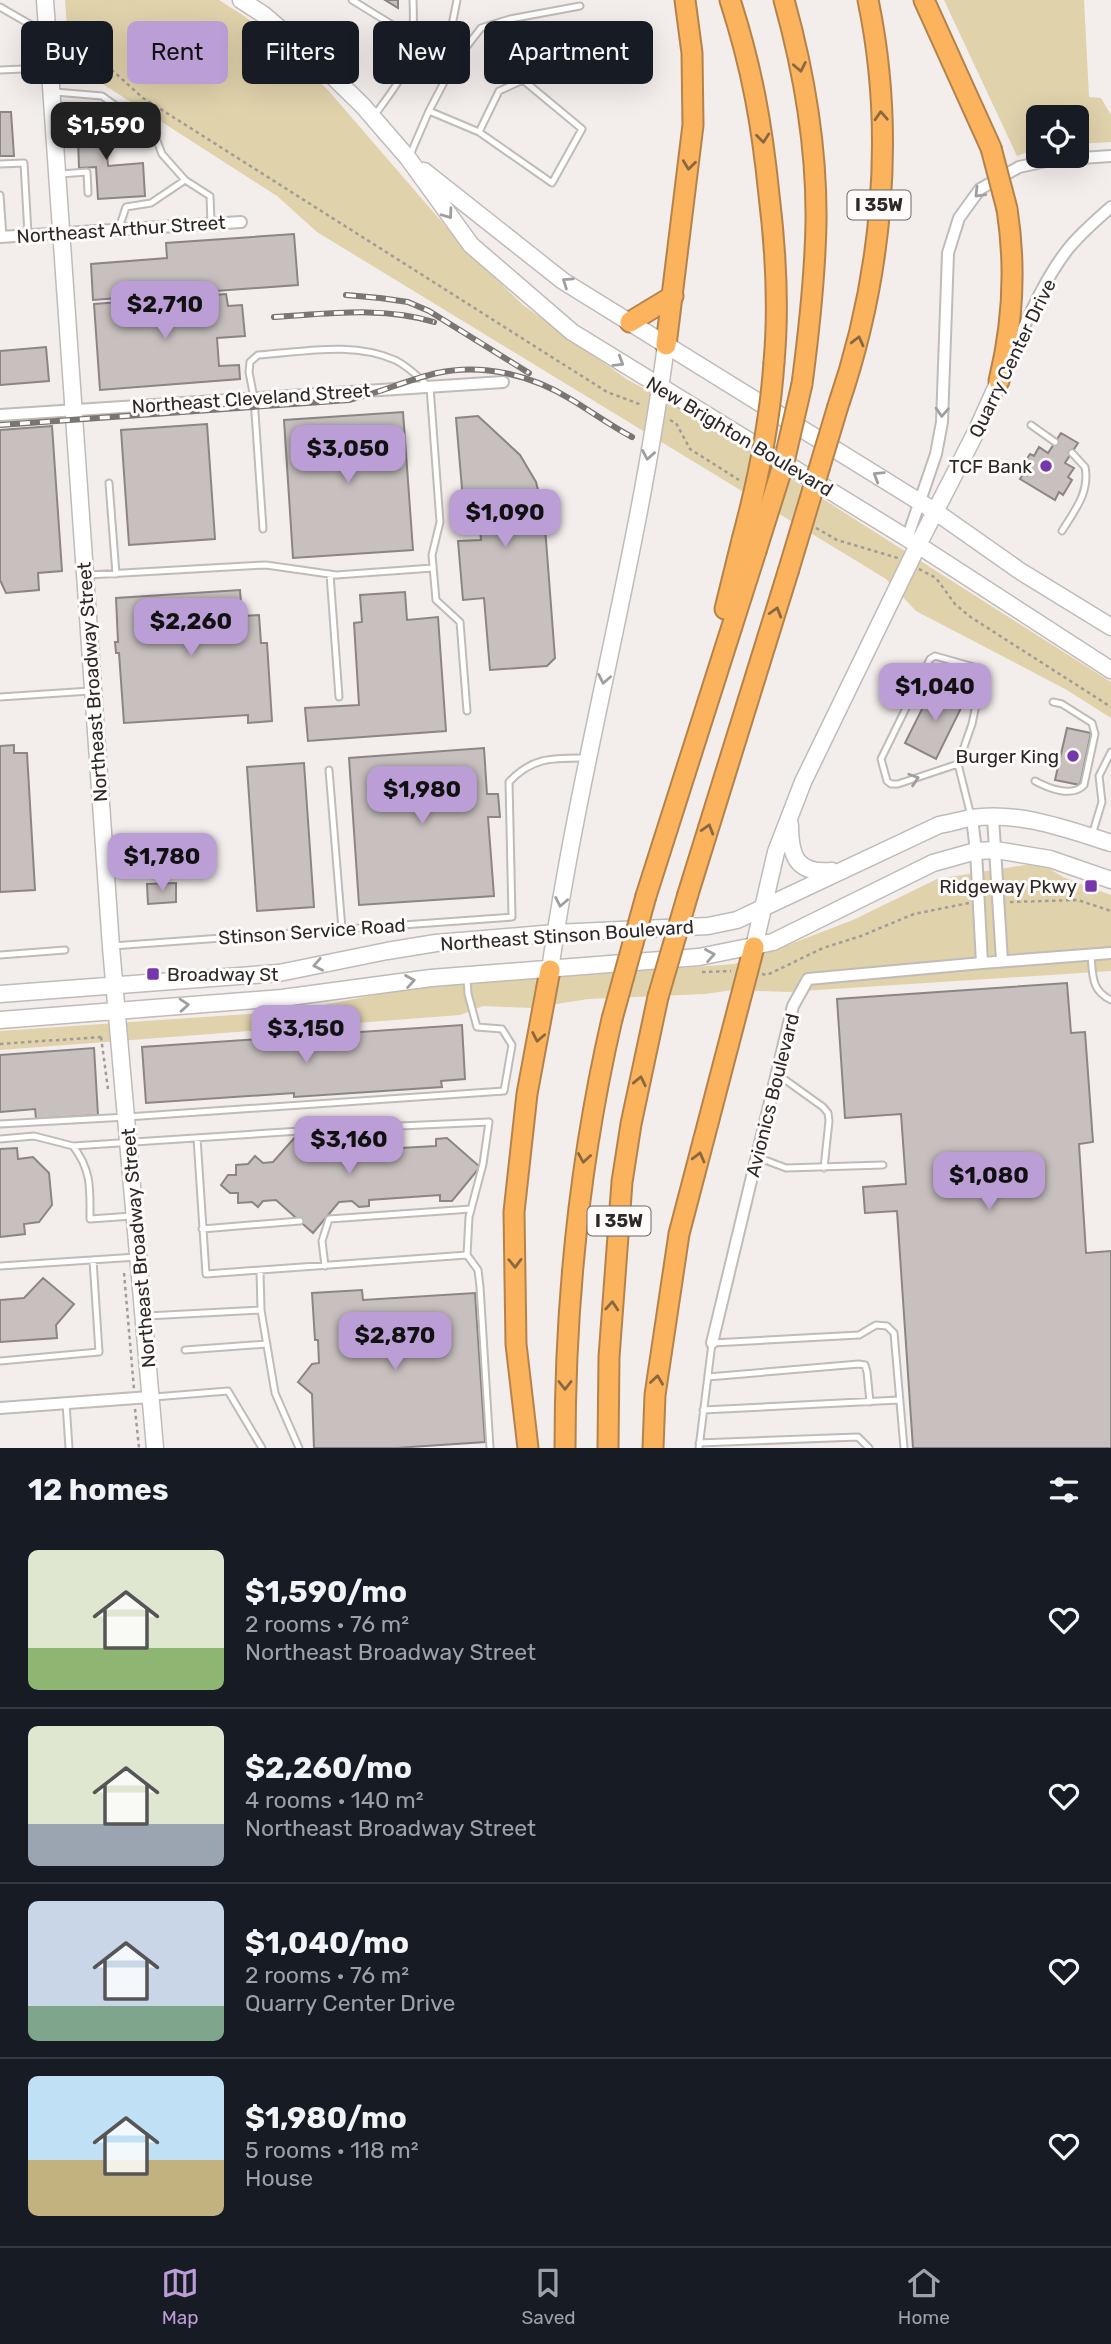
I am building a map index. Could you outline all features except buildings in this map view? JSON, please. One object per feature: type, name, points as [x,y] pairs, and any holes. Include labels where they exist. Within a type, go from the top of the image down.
[{"type":"highway","points":[[666,345],[693,125],[692,53],[685,0]]},
{"type":"highway","points":[[730,0],[747,55],[761,122],[778,286],[778,322],[771,400],[749,546]]},
{"type":"highway","name":"I 35W","points":[[565,1448],[565,1364],[577,1211],[590,1126],[612,1019],[749,546],[784,462],[802,384],[812,307],[816,220],[805,97],[785,0]]},
{"type":"highway","name":"I 35W","points":[[608,1448],[609,1357],[622,1181],[631,1124],[658,997],[852,365],[865,310],[880,201],[880,103],[868,0]]},
{"type":"highway","points":[[923,0],[991,148],[1007,209],[1011,235],[1013,294],[1010,331],[999,382]]},
{"type":"highway","points":[[630,322],[673,296]]},
{"type":"highway","points":[[653,1448],[655,1395],[678,1234],[754,947]]},
{"type":"highway","points":[[528,1448],[516,1344],[514,1212],[527,1094],[550,970]]},
{"type":"main road","name":"Northeast Broadway Street","points":[[45,0],[46,21]]},
{"type":"main road","name":"New Brighton Boulevard","points":[[241,0],[264,15],[316,59],[408,158],[471,245],[572,332],[912,542],[1111,670]]},
{"type":"main road","name":"Northeast Broadway Street","points":[[51,84],[111,947],[155,1448]]},
{"type":"main road","name":"New Brighton Boulevard","points":[[408,158],[563,281],[921,502],[1020,571],[1111,627]]},
{"type":"main road","points":[[550,970],[588,758],[638,515],[666,345]]},
{"type":"main road","name":"Quarry Center Drive","points":[[754,947],[776,852],[814,756],[912,542],[936,512],[999,382]]},
{"type":"main road","points":[[790,814],[790,844],[796,859],[807,869],[817,872],[842,870]]},
{"type":"main road","name":"Northeast Stinson Boulevard","points":[[0,993],[279,973],[424,945],[555,933],[708,926],[737,920],[763,909],[939,825],[972,818],[993,817],[1045,822],[1111,844]]},
{"type":"main road","name":"Northeast Stinson Boulevard","points":[[0,1020],[282,998],[431,978],[699,957],[773,942],[933,863],[976,851],[996,850],[1050,859],[1111,880]]},
{"type":"street","name":"Quarry Center Drive","points":[[912,542],[942,422],[948,253],[959,218],[980,188],[1019,167],[1051,160],[1111,156]]},
{"type":"street","name":"Quarry Center Drive","points":[[999,382],[1034,307],[1067,251],[1092,223],[1111,207]]},
{"type":"street","name":"Northeast Arthur Street","points":[[1,237],[242,222]]},
{"type":"street","name":"Northeast Cleveland Street","points":[[0,415],[503,382]]},
{"type":"street","points":[[993,817],[1002,961]]},
{"type":"street","points":[[972,818],[982,963]]},
{"type":"street","name":"Avionics Boulevard","points":[[712,1343],[793,1006],[808,979],[1111,953]]},
{"type":"street","points":[[0,1408],[150,1397]]},
{"type":"lane","points":[[352,0],[386,21]]},
{"type":"lane","points":[[413,0],[414,21]]},
{"type":"lane","points":[[453,21],[457,0]]},
{"type":"lane","points":[[470,42],[481,28],[510,19],[580,5]]},
{"type":"lane","points":[[0,7],[24,21]]},
{"type":"lane","points":[[0,70],[21,69]]},
{"type":"lane","points":[[429,111],[479,132],[552,183],[582,129],[523,80],[499,91],[479,132]]},
{"type":"lane","points":[[373,118],[396,84]]},
{"type":"lane","points":[[408,158],[443,84]]},
{"type":"lane","points":[[51,92],[102,96],[154,133],[162,154],[185,180],[210,196],[211,223]]},
{"type":"lane","points":[[0,164],[23,163],[28,235]]},
{"type":"lane","points":[[57,174],[87,172],[88,193]]},
{"type":"lane","points":[[119,228],[126,207],[151,203],[185,180]]},
{"type":"lane","points":[[0,195],[1,237]]},
{"type":"lane","points":[[263,529],[254,398],[249,372],[250,362],[258,355],[365,350],[396,360],[430,387],[440,522],[432,555],[436,600],[460,622],[467,711]]},
{"type":"lane","points":[[1031,425],[1055,442]]},
{"type":"lane","points":[[1062,531],[1086,488],[1085,467],[1072,453]]},
{"type":"lane","points":[[109,483],[116,574]]},
{"type":"lane","points":[[85,576],[266,565],[330,574],[433,568]]},
{"type":"lane","points":[[330,574],[339,697]]},
{"type":"lane","points":[[958,764],[891,784],[887,781],[881,759],[930,659],[935,656],[974,667],[980,673],[981,681],[972,724],[958,764],[972,818]]},
{"type":"lane","points":[[0,697],[93,691]]},
{"type":"lane","points":[[1035,781],[1044,786],[1071,792],[1084,785],[1095,734],[1092,723],[1062,704],[1053,702]]},
{"type":"lane","points":[[1091,837],[1102,802],[1099,776],[1111,752]]},
{"type":"lane","name":"Stinson Service Road","points":[[111,947],[512,917],[509,782],[519,771],[538,760],[588,758]]},
{"type":"lane","points":[[329,770],[342,929]]},
{"type":"lane","points":[[0,955],[65,950]]},
{"type":"lane","points":[[1091,955],[1094,982],[1100,995],[1111,1000]]},
{"type":"lane","points":[[0,1124],[504,1091],[512,1045],[502,1030],[477,1027],[468,994],[467,976]]},
{"type":"lane","points":[[777,1074],[828,1113],[824,1168]]},
{"type":"lane","points":[[311,1130],[489,1122],[483,1164],[471,1209],[467,1255],[478,1270],[490,1448]]},
{"type":"lane","points":[[0,1139],[34,1136],[73,1146],[300,1131]]},
{"type":"lane","points":[[197,1138],[206,1274],[467,1255]]},
{"type":"lane","points":[[73,1146],[83,1159],[89,1175],[90,1219],[136,1216]]},
{"type":"lane","points":[[757,1157],[786,1168],[883,1165]]},
{"type":"lane","points":[[325,1266],[322,1241],[327,1219],[471,1209]]},
{"type":"lane","points":[[202,1229],[300,1221]]},
{"type":"lane","points":[[0,1266],[139,1257]]},
{"type":"lane","points":[[0,1361],[99,1352],[93,1260]]},
{"type":"lane","points":[[260,1270],[261,1310],[275,1393],[299,1448]]},
{"type":"lane","points":[[144,1316],[261,1310]]},
{"type":"lane","points":[[869,1448],[858,1437],[699,1446],[712,1343],[859,1335],[876,1325],[887,1326],[894,1333],[904,1448]]},
{"type":"lane","points":[[186,1350],[267,1344]]},
{"type":"lane","points":[[708,1377],[859,1364],[865,1365],[870,1402]]},
{"type":"lane","points":[[150,1397],[228,1391],[262,1448]]},
{"type":"lane","points":[[703,1410],[899,1400]]},
{"type":"lane","points":[[66,1403],[69,1448]]},
{"type":"path","points":[[113,71],[143,98],[607,392],[647,408]]},
{"type":"path","points":[[936,578],[955,604],[969,616],[1111,707]]},
{"type":"path","points":[[1005,902],[1078,900],[1111,911]]},
{"type":"path","points":[[756,973],[766,975],[822,948],[861,936],[914,914],[972,903]]},
{"type":"path","points":[[0,1044],[105,1037]]},
{"type":"path","points":[[136,1412],[139,1448]]},
{"type":"shaded area","points":[[65,0],[219,0],[241,14],[251,21],[242,21],[242,84],[322,84],[467,251],[523,305],[628,380],[675,405],[1111,682],[1111,718],[1067,690],[916,611],[886,579],[317,232],[277,196],[103,84],[113,84],[113,21],[67,21]]},
{"type":"shaded area","points":[[944,0],[1084,0],[1089,97],[1101,98],[1111,115],[1111,142],[1089,143],[1089,105],[1026,105],[1026,153],[1017,156]]},
{"type":"shaded area","points":[[1031,864],[1046,867],[1065,878],[1111,895],[1111,971],[787,992],[732,990],[705,994],[588,999],[531,1008],[483,1006],[460,1015],[0,1050],[0,1031],[292,1011],[437,986],[734,964],[853,920],[937,879]]},
{"type":"railway","points":[[346,295],[408,302],[429,311],[529,373]]},
{"type":"railway","points":[[274,317],[375,313],[434,322]]},
{"type":"railway","points":[[0,425],[349,400],[437,373],[472,369],[507,373],[557,391],[632,437]]},
{"type":"place","name":"TCF Bank","points":[[1046,466]]},
{"type":"place","name":"Burger King","points":[[1073,756]]},
{"type":"place","name":"Ridgeway Pkwy","points":[[1091,886]]},
{"type":"place","name":"Broadway St","points":[[153,974]]}]
